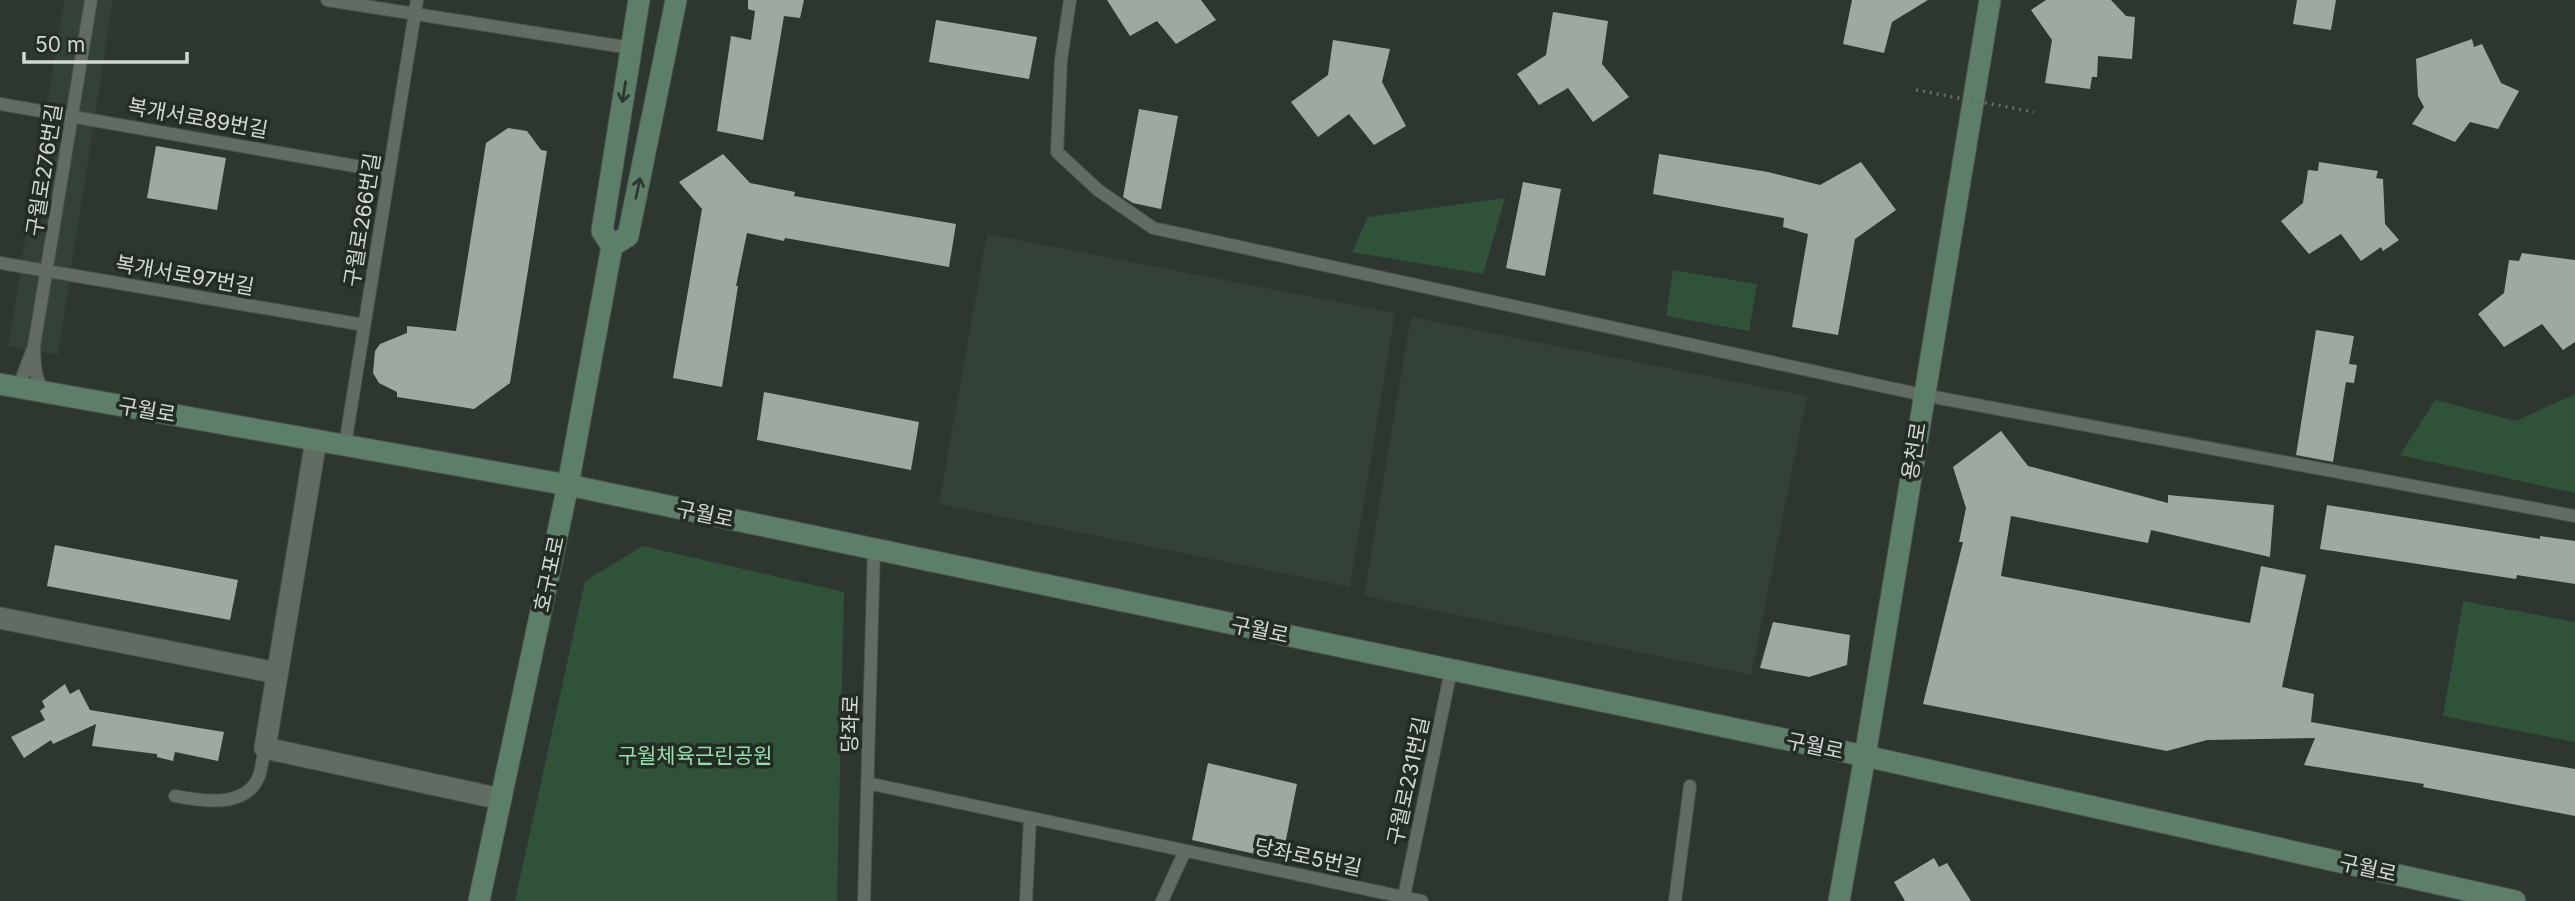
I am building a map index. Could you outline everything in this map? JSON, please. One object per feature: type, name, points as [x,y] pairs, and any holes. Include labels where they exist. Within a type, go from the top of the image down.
[{"type":"main road","name":"호구포로","points":[[479,901],[568,485],[612,246],[602,231],[639,0]]},
{"type":"main road","name":"호구포로","points":[[612,246],[628,236],[676,0]]},
{"type":"main road","name":"용천로","points":[[1839,901],[1990,0]]},
{"type":"main road","name":"구월로","points":[[6,385],[568,485],[1865,756],[2515,901]]},
{"type":"street","points":[[316,440],[265,748],[501,799]]},
{"type":"street","points":[[0,618],[277,673]]},
{"type":"lane","name":"구월로276번길","points":[[34,346],[91,0]]},
{"type":"lane","points":[[327,0],[631,48]]},
{"type":"lane","name":"구월로266번길","points":[[345,445],[417,0]]},
{"type":"lane","points":[[1070,0],[1061,60],[1057,152],[1098,190],[1153,228],[1923,395],[2575,516]]},
{"type":"lane","name":"복개서로89번길","points":[[0,104],[389,172]]},
{"type":"lane","name":"복개서로97번길","points":[[0,263],[364,326]]},
{"type":"lane","points":[[6,385],[20,383],[34,346]]},
{"type":"lane","points":[[34,346],[35,370],[39,385],[46,392]]},
{"type":"lane","name":"당좌로","points":[[864,901],[874,549]]},
{"type":"lane","name":"구월로231번길","points":[[1403,899],[1451,670]]},
{"type":"lane","points":[[175,796],[213,802],[244,794],[258,778],[265,748]]},
{"type":"lane","name":"당좌로5번길","points":[[867,783],[1422,901]]},
{"type":"lane","points":[[1675,901],[1690,786]]},
{"type":"lane","points":[[1026,901],[1030,818]]},
{"type":"lane","points":[[1162,901],[1185,851]]},
{"type":"path","points":[[1916,90],[2034,112]]},
{"type":"shaded area","points":[[64,0],[113,0],[58,355],[8,346]]},
{"type":"shaded area","points":[[987,234],[1395,313],[1350,587],[939,504]]},
{"type":"shaded area","points":[[1411,317],[1807,396],[1751,675],[1364,596]]},
{"type":"green space","points":[[1505,198],[1483,274],[1352,252],[1368,217]]},
{"type":"green space","points":[[1673,270],[1757,284],[1749,331],[1666,316]]},
{"type":"green space","points":[[2575,394],[2575,493],[2400,455],[2435,400],[2516,421]]},
{"type":"green space","name":"구월체육근린공원","points":[[643,546],[844,592],[837,901],[515,901],[585,581]]},
{"type":"green space","points":[[2463,601],[2575,622],[2575,742],[2443,716]]},
{"type":"building","points":[[748,0],[804,0],[800,18],[784,16],[763,140],[717,131],[731,36],[751,40],[755,11],[748,9]]},
{"type":"building","points":[[1107,0],[1201,0],[1216,20],[1176,44],[1157,21],[1130,36]]},
{"type":"building","points":[[1852,0],[1928,0],[1892,22],[1884,53],[1843,44]]},
{"type":"building","points":[[2046,0],[2111,0],[2126,16],[2135,17],[2132,59],[2098,56],[2097,77],[2092,77],[2090,89],[2045,83],[2052,40],[2031,10]]},
{"type":"building","points":[[2297,0],[2336,0],[2331,30],[2293,24]]},
{"type":"building","points":[[1553,12],[1608,21],[1602,64],[1629,97],[1593,122],[1568,88],[1539,105],[1517,74],[1546,55]]},
{"type":"building","points":[[936,20],[1037,37],[1029,79],[929,62]]},
{"type":"building","points":[[2472,39],[2474,47],[2482,44],[2501,83],[2519,91],[2498,129],[2470,122],[2455,142],[2412,124],[2424,107],[2418,96],[2416,59]]},
{"type":"building","points":[[1333,40],[1390,49],[1382,82],[1406,126],[1374,145],[1349,114],[1318,137],[1291,102],[1328,75]]},
{"type":"building","points":[[1139,109],[1178,116],[1161,209],[1133,203],[1123,197]]},
{"type":"building","points":[[508,128],[527,131],[541,150],[547,151],[510,383],[474,409],[397,397],[397,392],[379,383],[373,373],[375,351],[380,344],[407,333],[407,326],[456,331],[486,143]]},
{"type":"building","points":[[156,146],[226,158],[217,210],[147,198]]},
{"type":"building","points":[[723,154],[750,183],[795,192],[794,196],[956,224],[949,267],[747,233],[736,286],[722,387],[673,378],[702,209],[679,182]]},
{"type":"building","points":[[1659,154],[1768,172],[1820,185],[1861,162],[1896,210],[1855,239],[1838,335],[1792,327],[1808,234],[1783,227],[1784,218],[1653,194]]},
{"type":"building","points":[[2319,162],[2378,171],[2376,178],[2383,179],[2385,224],[2399,240],[2383,251],[2381,247],[2361,261],[2341,234],[2309,254],[2281,221],[2303,203],[2308,170],[2318,171]]},
{"type":"building","points":[[1523,182],[1561,189],[1545,276],[1506,268]]},
{"type":"building","points":[[2522,253],[2575,260],[2575,342],[2563,350],[2542,324],[2504,347],[2478,314],[2504,293],[2509,260],[2519,261]]},
{"type":"building","points":[[2316,330],[2354,336],[2349,364],[2357,365],[2354,383],[2346,382],[2333,462],[2296,455]]},
{"type":"building","points":[[764,392],[919,422],[911,470],[757,440]]},
{"type":"building","points":[[2001,431],[2028,466],[2168,503],[2168,495],[2274,505],[2270,557],[2151,530],[2148,543],[2011,516],[2001,576],[2250,623],[2261,566],[2306,575],[2282,687],[2314,694],[2311,722],[2575,769],[2575,816],[2423,787],[2424,784],[2304,765],[2315,738],[2207,740],[2167,751],[1923,704],[1963,542],[1959,542],[1966,508],[1953,467]]},
{"type":"building","points":[[2327,505],[2540,539],[2540,536],[2575,541],[2575,584],[2517,575],[2516,579],[2320,549]]},
{"type":"building","points":[[55,545],[238,580],[230,620],[47,586]]},
{"type":"building","points":[[1773,622],[1850,635],[1847,665],[1809,677],[1760,668]]},
{"type":"building","points":[[65,684],[70,694],[79,689],[90,710],[224,732],[218,761],[175,752],[173,761],[157,757],[157,754],[92,746],[96,724],[53,744],[51,740],[24,758],[11,737],[45,720],[40,711],[45,707],[42,701]]},
{"type":"building","points":[[1208,763],[1297,784],[1282,860],[1192,840]]},
{"type":"building","points":[[1934,858],[1939,867],[1947,863],[1971,901],[1905,901],[1894,882]]}]
